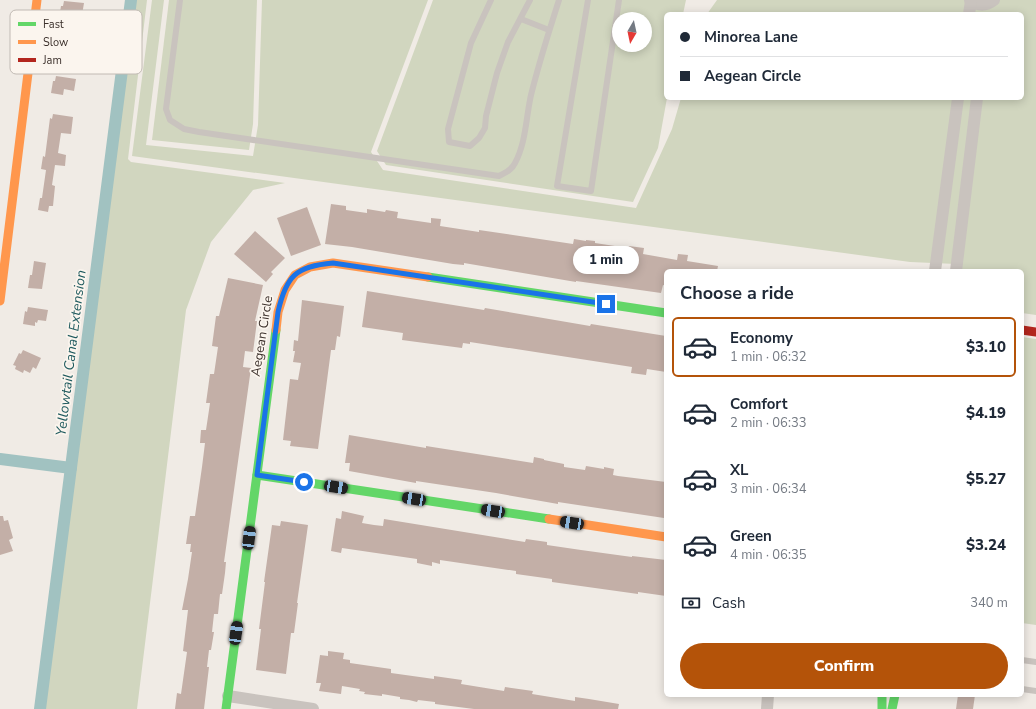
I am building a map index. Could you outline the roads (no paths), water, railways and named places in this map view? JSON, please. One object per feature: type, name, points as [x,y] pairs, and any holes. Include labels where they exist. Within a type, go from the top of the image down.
[{"type":"street","points":[[36,10],[37,0]]},
{"type":"street","points":[[969,12],[970,1],[980,5],[990,6]]},
{"type":"street","points":[[0,301],[28,74]]},
{"type":"street","points":[[935,269],[958,100]]},
{"type":"street","points":[[956,269],[977,100]]},
{"type":"street","name":"Aegean Circle","points":[[226,709],[278,312],[282,294],[289,281],[300,270],[318,264],[333,263],[664,313]]},
{"type":"street","points":[[1024,330],[1036,332]]},
{"type":"street","points":[[257,475],[664,537]]},
{"type":"street","points":[[228,696],[314,709]]},
{"type":"street","points":[[766,709],[768,697]]},
{"type":"street","points":[[882,697],[882,709]]},
{"type":"street","points":[[892,709],[895,697]]},
{"type":"lane","points":[[180,0],[166,109],[170,120],[184,129],[234,138],[499,176],[508,172],[515,165],[521,149],[531,95],[559,0]]},
{"type":"lane","points":[[491,0],[471,43],[448,129],[450,142],[470,146],[480,138],[485,128],[486,116],[508,42],[530,0]]},
{"type":"lane","points":[[588,0],[557,186],[591,191],[619,0]]},
{"type":"lane","points":[[521,19],[549,30]]},
{"type":"lane","points":[[1024,660],[1036,662]]},
{"type":"lane","points":[[1024,689],[1036,691]]},
{"type":"waterway","name":"Yellowtail Canal Extension","points":[[130,10],[131,0]]},
{"type":"waterway","name":"Yellowtail Canal Extension","points":[[40,709],[122,74]]},
{"type":"waterway","points":[[0,459],[71,468]]}]
